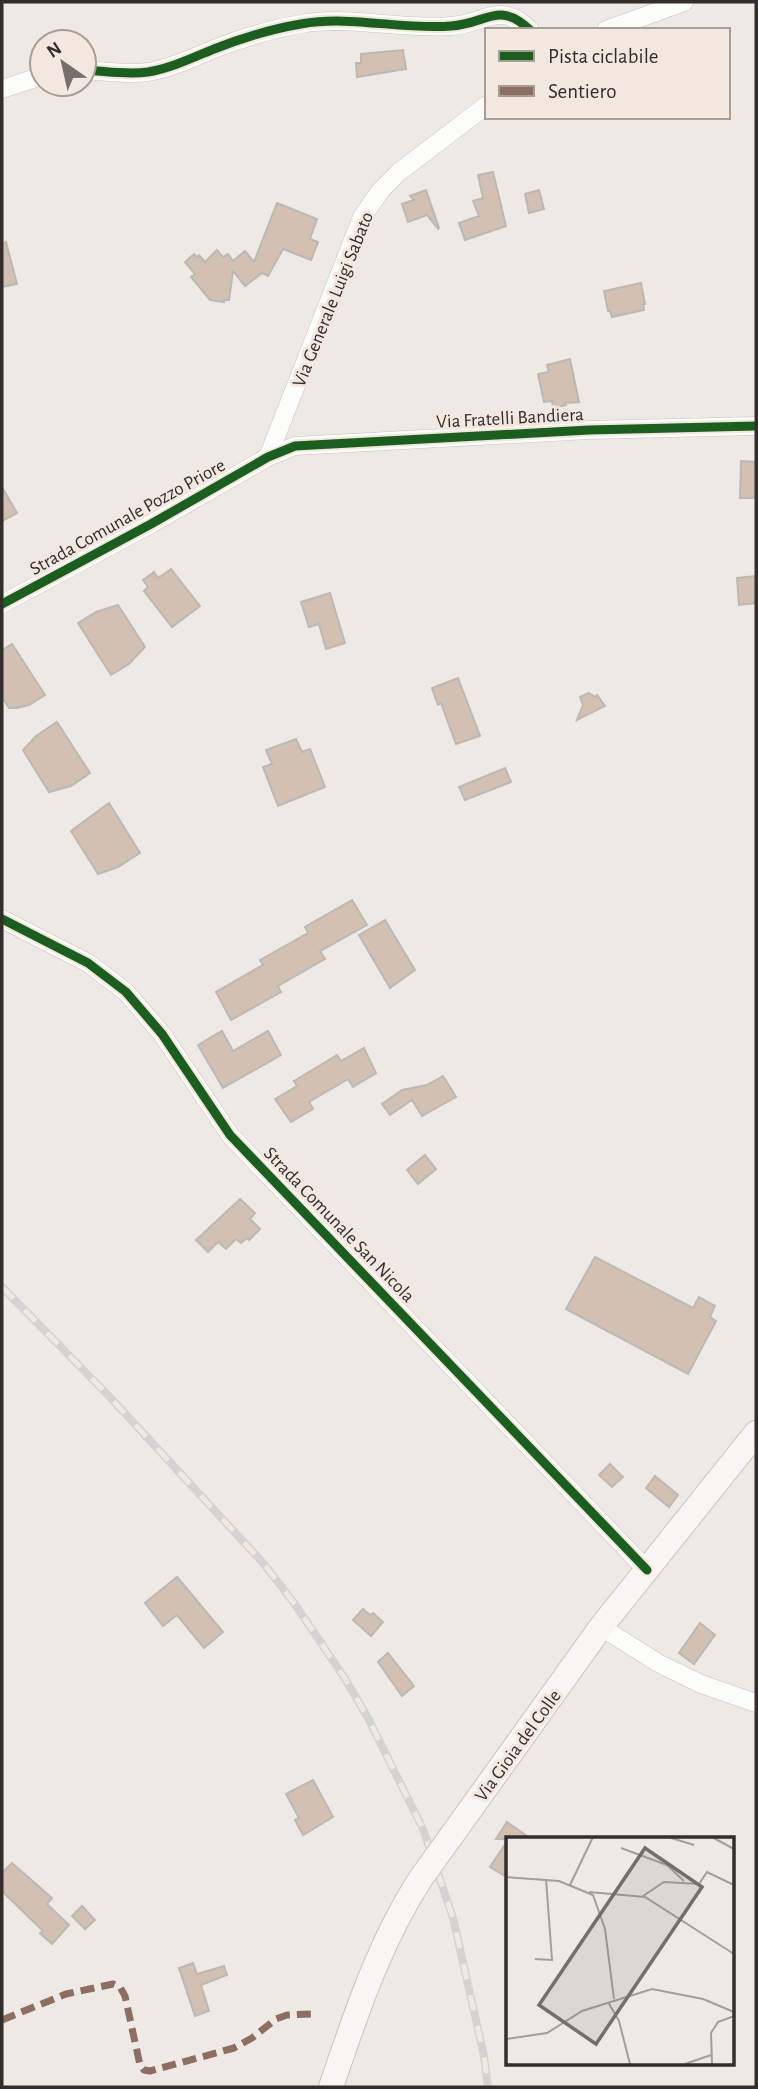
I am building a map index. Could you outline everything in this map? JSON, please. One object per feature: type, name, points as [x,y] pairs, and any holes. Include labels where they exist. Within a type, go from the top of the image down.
[{"type":"main road","name":"Via Gioia del Colle","points":[[331,2087],[380,1951],[422,1878],[601,1627],[756,1433]]},
{"type":"street","points":[[612,28],[684,2]]},
{"type":"street","points":[[98,71],[149,72],[259,33],[332,20],[400,26],[451,26],[508,14],[527,28]]},
{"type":"street","points":[[2,89],[28,81]]},
{"type":"street","name":"Via Generale Luigi Sabato","points":[[268,457],[362,218],[381,190],[399,172],[485,107]]},
{"type":"street","name":"Via Fratelli Bandiera","points":[[268,457],[295,446],[589,430],[756,426]]},
{"type":"street","name":"Strada Comunale Pozzo Priore","points":[[2,604],[268,457]]},
{"type":"street","name":"Strada Comunale San Nicola","points":[[2,919],[89,963],[126,992],[162,1034],[230,1135],[647,1570]]},
{"type":"street","points":[[601,1627],[658,1663],[701,1684],[756,1703]]},
{"type":"building","points":[[403,50],[406,69],[357,77],[356,63],[361,63],[361,54]]},
{"type":"building","points":[[493,172],[506,226],[465,240],[459,223],[479,216],[473,201],[483,198],[478,175]]},
{"type":"building","points":[[426,190],[438,229],[427,215],[408,222],[402,204],[414,200],[410,196]]},
{"type":"building","points":[[539,190],[544,209],[529,213],[525,194]]},
{"type":"building","points":[[277,203],[317,219],[310,239],[318,242],[311,260],[283,249],[268,276],[262,273],[245,286],[233,271],[229,300],[210,300],[191,277],[195,274],[185,262],[194,254],[197,257],[199,255],[205,262],[217,250],[223,257],[228,254],[233,261],[245,251],[254,262]]},
{"type":"building","points":[[6,242],[17,284],[2,287],[2,243]]},
{"type":"building","points":[[641,283],[644,310],[612,317],[604,291]]},
{"type":"building","points":[[570,359],[579,402],[565,403],[566,405],[553,408],[552,401],[544,402],[538,374],[549,372],[547,365]]},
{"type":"building","points":[[741,461],[756,462],[756,498],[740,498]]},
{"type":"building","points":[[2,487],[17,513],[2,521]]},
{"type":"building","points":[[171,569],[200,606],[172,627],[144,591],[148,587],[143,580],[154,572],[158,578]]},
{"type":"building","points":[[756,576],[756,603],[739,605],[737,578]]},
{"type":"building","points":[[330,593],[345,643],[326,649],[319,624],[309,627],[301,602]]},
{"type":"building","points":[[118,605],[145,647],[129,664],[111,675],[78,623],[96,612]]},
{"type":"building","points":[[12,644],[45,695],[29,705],[17,708],[9,708],[2,697],[2,650]]},
{"type":"building","points":[[458,678],[480,736],[456,744],[441,703],[438,705],[432,688]]},
{"type":"building","points":[[589,693],[595,697],[597,695],[605,706],[577,720],[583,705],[580,697]]},
{"type":"building","points":[[57,722],[90,773],[71,786],[49,792],[23,750],[36,736]]},
{"type":"building","points":[[296,739],[302,752],[310,749],[325,787],[278,806],[263,767],[272,764],[266,750]]},
{"type":"building","points":[[505,768],[511,782],[465,800],[459,787]]},
{"type":"building","points":[[109,803],[140,853],[118,867],[98,874],[71,831]]},
{"type":"building","points":[[352,900],[367,925],[320,951],[325,959],[278,986],[281,992],[231,1020],[216,992],[263,965],[260,960],[308,933],[305,927]]},
{"type":"building","points":[[385,920],[415,970],[390,988],[359,935]]},
{"type":"building","points":[[222,1031],[233,1051],[268,1031],[281,1055],[223,1088],[198,1045]]},
{"type":"building","points":[[364,1048],[376,1073],[353,1087],[348,1079],[309,1102],[313,1109],[291,1122],[275,1099],[297,1086],[294,1081],[337,1055],[341,1061]]},
{"type":"building","points":[[443,1076],[456,1097],[422,1116],[412,1100],[390,1115],[382,1104],[402,1090],[427,1085]]},
{"type":"building","points":[[425,1155],[436,1169],[418,1184],[407,1170]]},
{"type":"building","points":[[240,1199],[255,1213],[250,1219],[260,1229],[249,1240],[247,1238],[241,1243],[236,1239],[226,1249],[218,1242],[208,1252],[196,1240]]},
{"type":"building","points":[[595,1257],[693,1308],[699,1297],[715,1306],[710,1317],[716,1321],[688,1374],[566,1309]]},
{"type":"building","points":[[610,1464],[623,1477],[612,1487],[599,1475]]},
{"type":"building","points":[[655,1476],[678,1495],[669,1507],[646,1488]]},
{"type":"building","points":[[177,1577],[223,1632],[204,1648],[177,1615],[163,1626],[145,1603]]},
{"type":"building","points":[[363,1609],[383,1622],[371,1636],[353,1620]]},
{"type":"building","points":[[700,1623],[715,1635],[694,1664],[679,1653]]},
{"type":"building","points":[[388,1653],[414,1686],[402,1696],[378,1662]]},
{"type":"building","points":[[313,1780],[333,1817],[303,1835],[295,1820],[299,1818],[286,1794]]},
{"type":"building","points":[[507,1822],[528,1837],[506,1837],[496,1839]]},
{"type":"building","points":[[506,1843],[506,1877],[490,1867]]},
{"type":"building","points":[[12,1863],[52,1898],[47,1904],[69,1925],[52,1944],[40,1933],[43,1931],[2,1891],[2,1873]]},
{"type":"building","points":[[82,1906],[95,1920],[85,1929],[72,1916]]},
{"type":"building","points":[[193,1963],[197,1974],[224,1966],[227,1975],[201,1985],[209,2011],[195,2016],[179,1968]]},
{"type":"railway","points":[[2,1287],[107,1394],[264,1564],[344,1677],[368,1718],[423,1829],[453,1918],[484,2056],[488,2087]]},
{"type":"marked path","points":[[2,2020],[66,1994],[113,1984],[120,1987],[125,1996],[140,2065],[144,2070],[150,2071],[234,2048],[276,2019],[287,2015],[312,2014]]},
{"type":"cycle path","points":[[98,71],[148,72],[257,34],[320,22],[432,27],[463,24],[501,15],[509,16],[528,28]]},
{"type":"cycle path","points":[[2,604],[268,457],[295,446],[589,430],[756,426]]},
{"type":"cycle path","points":[[2,919],[88,963],[126,992],[162,1034],[230,1135],[647,1570]]}]
